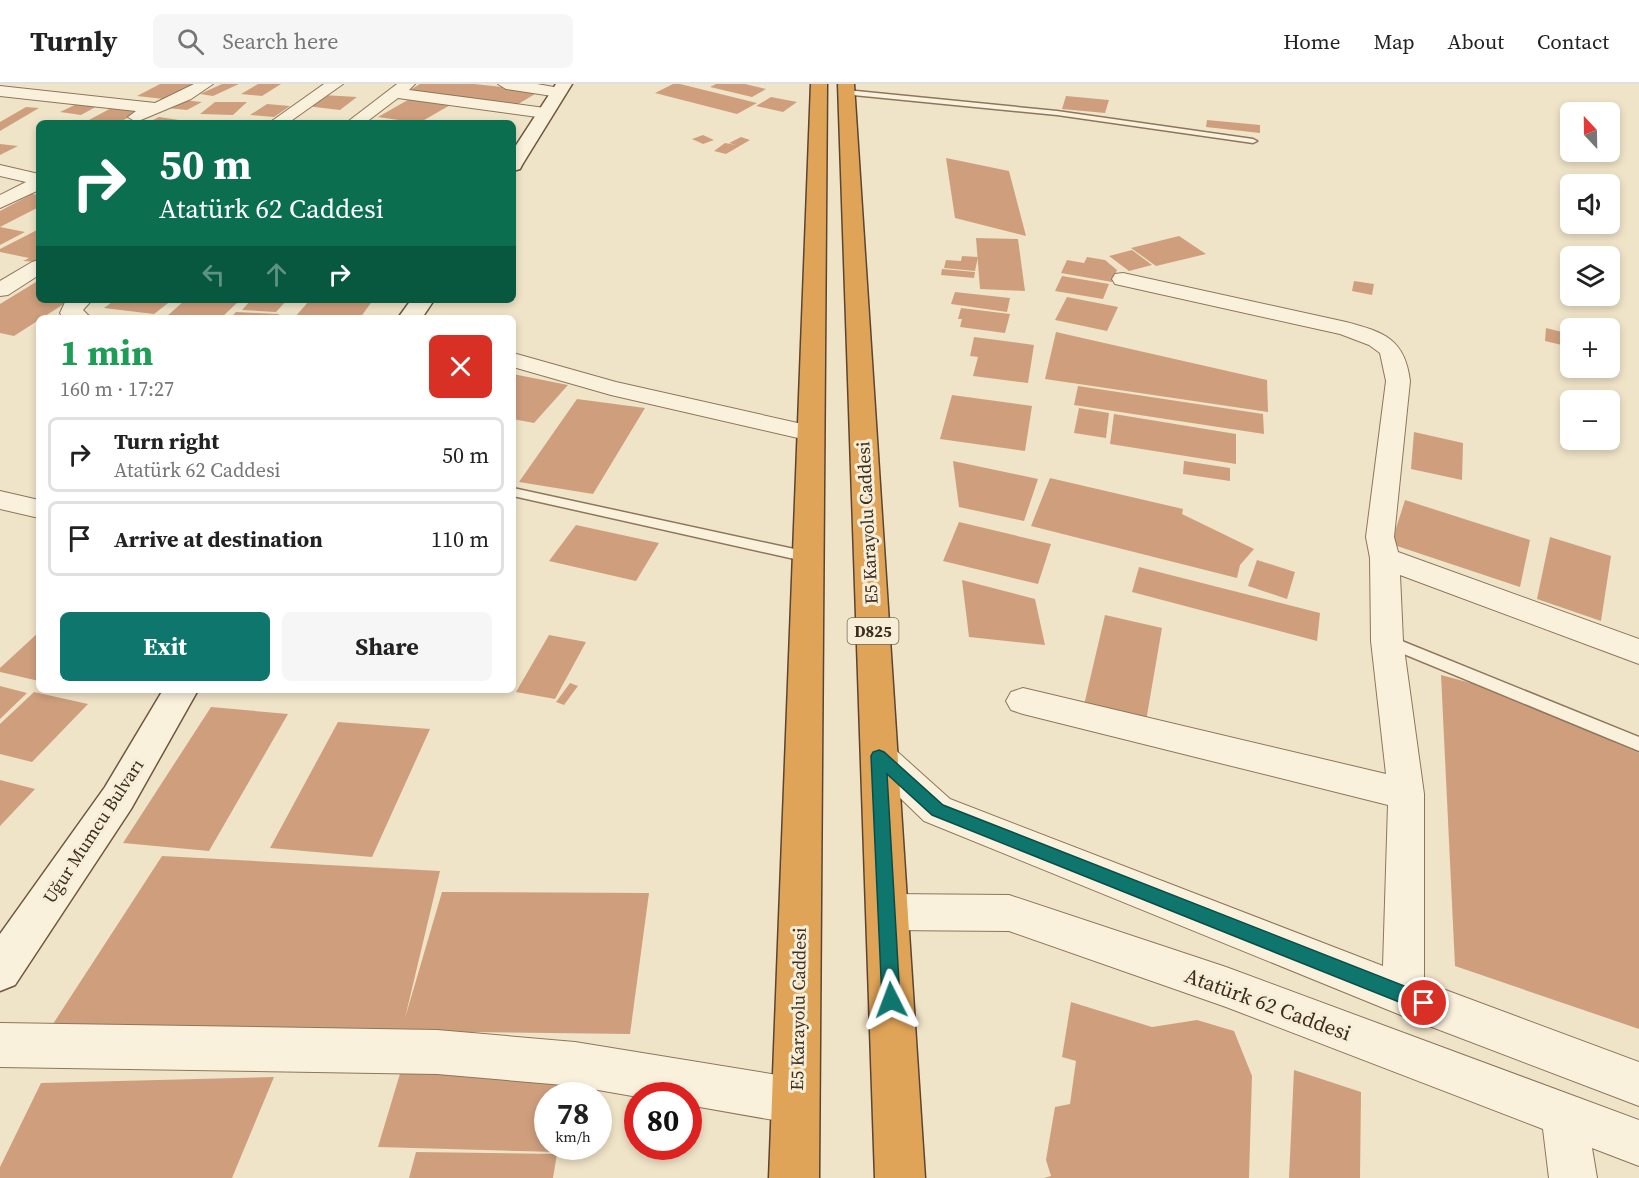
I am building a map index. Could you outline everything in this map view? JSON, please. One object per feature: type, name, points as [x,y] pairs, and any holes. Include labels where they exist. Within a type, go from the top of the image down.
[{"type":"highway","name":"E5 Karayolu Caddesi","points":[[794,1178],[811,433],[837,87]]},
{"type":"highway","name":"E5 Karayolu Caddesi","points":[[837,87],[879,756],[900,1178]]},
{"type":"street","points":[[130,120],[185,96],[205,84]]},
{"type":"street","points":[[281,120],[335,84]]},
{"type":"street","points":[[506,84],[561,88],[516,160]]},
{"type":"street","points":[[358,120],[401,89],[545,113]]},
{"type":"street","points":[[0,91],[155,108]]},
{"type":"street","points":[[19,175],[36,166]]},
{"type":"street","points":[[0,170],[36,180]]},
{"type":"street","points":[[0,202],[36,183]]},
{"type":"street","points":[[0,290],[36,268]]},
{"type":"street","points":[[1123,279],[1346,329],[1392,349],[1397,361],[1398,381],[1380,537],[1385,558],[1387,641],[1406,794],[1403,994]]},
{"type":"street","points":[[75,315],[71,313],[73,305],[76,303]]},
{"type":"street","points":[[516,361],[611,388],[811,433]]},
{"type":"street","points":[[0,500],[36,508]]},
{"type":"street","points":[[1385,558],[1639,652]]},
{"type":"street","name":"Uğur Mumcu Bulvarı","points":[[7,948],[118,798],[179,693]]},
{"type":"street","points":[[1023,701],[1406,794]]},
{"type":"street","points":[[879,756],[937,810],[1403,994],[1639,1084]]},
{"type":"street","name":"Atatürk 62 Caddesi","points":[[886,912],[1009,913],[1226,987],[1639,1143]]},
{"type":"street","points":[[0,1045],[437,1052],[575,1064],[796,1101]]},
{"type":"street","points":[[1564,1114],[1572,1178]]},
{"type":"lane","points":[[837,87],[1057,113],[1253,141]]},
{"type":"lane","points":[[516,493],[808,557]]},
{"type":"lane","points":[[1387,641],[1639,744]]},
{"type":"building","points":[[160,84],[201,84],[172,100],[137,96]]},
{"type":"building","points":[[222,84],[239,84],[213,96],[200,94]]},
{"type":"building","points":[[258,84],[281,84],[262,96],[241,94]]},
{"type":"building","points":[[420,84],[474,84],[540,91],[515,106],[405,93]]},
{"type":"building","points":[[673,84],[757,103],[737,114],[655,93]]},
{"type":"building","points":[[716,84],[745,84],[766,89],[752,97],[710,87]]},
{"type":"building","points":[[323,95],[357,97],[340,110],[306,106]]},
{"type":"building","points":[[1066,96],[1109,100],[1105,113],[1062,109]]},
{"type":"building","points":[[413,97],[452,104],[424,120],[378,117]]},
{"type":"building","points":[[771,97],[797,102],[783,112],[756,106]]},
{"type":"building","points":[[182,100],[202,102],[187,110],[167,108]]},
{"type":"building","points":[[81,102],[101,104],[81,115],[60,112]]},
{"type":"building","points":[[215,102],[247,102],[233,115],[200,114]]},
{"type":"building","points":[[267,104],[290,106],[274,117],[250,115]]},
{"type":"building","points":[[115,106],[144,109],[124,120],[89,120]]},
{"type":"building","points":[[26,107],[39,108],[0,131],[0,122]]},
{"type":"building","points":[[159,117],[179,120],[153,120]]},
{"type":"building","points":[[1207,120],[1260,125],[1260,133],[1206,127]]},
{"type":"building","points":[[703,135],[714,140],[703,144],[692,139]]},
{"type":"building","points":[[741,137],[750,140],[726,154],[714,151],[725,143],[736,145],[729,143]]},
{"type":"building","points":[[0,144],[18,146],[0,155]]},
{"type":"building","points":[[946,158],[1009,171],[1026,236],[955,218]]},
{"type":"building","points":[[32,194],[36,195],[36,209],[0,227],[0,211]]},
{"type":"building","points":[[0,227],[25,232],[0,245]]},
{"type":"building","points":[[36,231],[36,262],[23,261],[29,258],[0,252],[0,249]]},
{"type":"building","points":[[1179,236],[1206,254],[1156,266],[1131,248]]},
{"type":"building","points":[[976,238],[1018,239],[1025,291],[980,289]]},
{"type":"building","points":[[1132,250],[1152,265],[1129,271],[1109,256]]},
{"type":"building","points":[[962,256],[978,257],[975,271],[944,268],[946,260],[961,261]]},
{"type":"building","points":[[1087,257],[1105,260],[1117,270],[1112,282],[1061,273],[1067,260],[1084,263]]},
{"type":"building","points":[[942,269],[975,272],[974,278],[941,275]]},
{"type":"building","points":[[1062,276],[1109,284],[1103,299],[1055,291]]},
{"type":"building","points":[[1354,281],[1374,284],[1372,295],[1352,291]]},
{"type":"building","points":[[36,282],[36,303],[65,303],[47,315],[36,315],[36,322],[14,336],[0,333],[0,304]]},
{"type":"building","points":[[955,292],[1010,298],[1007,312],[951,304]]},
{"type":"building","points":[[1067,297],[1118,307],[1107,331],[1055,320]]},
{"type":"building","points":[[111,303],[168,303],[154,314],[104,308]]},
{"type":"building","points":[[182,303],[237,303],[224,315],[168,315]]},
{"type":"building","points":[[248,303],[284,303],[276,312],[242,310]]},
{"type":"building","points":[[307,303],[371,303],[362,315],[297,315]]},
{"type":"building","points":[[961,308],[1010,314],[1005,333],[960,327],[962,319],[958,319]]},
{"type":"building","points":[[236,312],[279,314],[278,315],[233,315]]},
{"type":"building","points":[[1546,328],[1560,332],[1560,345],[1545,341]]},
{"type":"building","points":[[1056,332],[1267,380],[1268,412],[1045,379]]},
{"type":"building","points":[[974,337],[1034,345],[1028,383],[973,376],[978,357],[970,356]]},
{"type":"building","points":[[516,375],[568,385],[534,423],[516,420]]},
{"type":"building","points":[[1078,386],[1263,414],[1264,434],[1074,405]]},
{"type":"building","points":[[952,395],[1032,406],[1025,451],[940,439]]},
{"type":"building","points":[[577,399],[645,408],[593,494],[519,482]]},
{"type":"building","points":[[1079,408],[1109,413],[1106,438],[1074,433]]},
{"type":"building","points":[[1114,414],[1236,434],[1236,464],[1110,444]]},
{"type":"building","points":[[1414,432],[1463,443],[1462,480],[1411,469]]},
{"type":"building","points":[[953,461],[1038,479],[1024,521],[959,507]]},
{"type":"building","points":[[1184,461],[1230,468],[1230,481],[1183,474]]},
{"type":"building","points":[[1050,478],[1183,509],[1182,514],[1254,549],[1240,565],[1237,578],[1031,526]]},
{"type":"building","points":[[1405,500],[1530,540],[1520,587],[1391,544]]},
{"type":"building","points":[[959,522],[1051,544],[1038,584],[943,561]]},
{"type":"building","points":[[576,525],[659,543],[636,581],[549,561]]},
{"type":"building","points":[[1550,537],[1611,556],[1601,621],[1537,599]]},
{"type":"building","points":[[1257,560],[1295,572],[1287,599],[1248,586]]},
{"type":"building","points":[[1139,567],[1320,613],[1317,641],[1132,592]]},
{"type":"building","points":[[962,580],[1035,599],[1045,645],[969,637]]},
{"type":"building","points":[[1105,615],[1162,628],[1146,721],[1084,705]]},
{"type":"building","points":[[36,635],[36,680],[0,672],[0,668]]},
{"type":"building","points":[[549,635],[586,642],[555,699],[516,692]]},
{"type":"building","points":[[1441,675],[1486,687],[1639,753],[1639,1029],[1455,966]]},
{"type":"building","points":[[570,683],[578,686],[564,705],[556,702]]},
{"type":"building","points":[[0,686],[27,693],[0,719]]},
{"type":"building","points":[[34,692],[88,704],[32,762],[0,754],[0,724]]},
{"type":"building","points":[[211,707],[288,714],[209,851],[123,843]]},
{"type":"building","points":[[338,722],[430,729],[372,857],[270,848]]},
{"type":"building","points":[[0,780],[35,789],[0,826]]},
{"type":"building","points":[[162,856],[440,871],[405,1018],[442,892],[649,893],[630,1034],[51,1027]]},
{"type":"building","points":[[1071,1002],[1152,1027],[1197,1020],[1234,1031],[1252,1076],[1249,1178],[1044,1178],[1051,1176],[1046,1160],[1055,1107],[1070,1104],[1076,1061],[1062,1057]]},
{"type":"building","points":[[402,1067],[571,1073],[569,1082],[534,1082],[534,1151],[378,1147]]},
{"type":"building","points":[[1294,1070],[1361,1092],[1360,1178],[1289,1178]]},
{"type":"building","points":[[274,1077],[232,1178],[0,1178],[0,1167],[41,1083]]},
{"type":"building","points":[[416,1152],[534,1154],[534,1160],[556,1160],[553,1178],[409,1178]]},
{"type":"route","points":[[891,1000],[879,756],[937,810],[1424,1003]]}]
